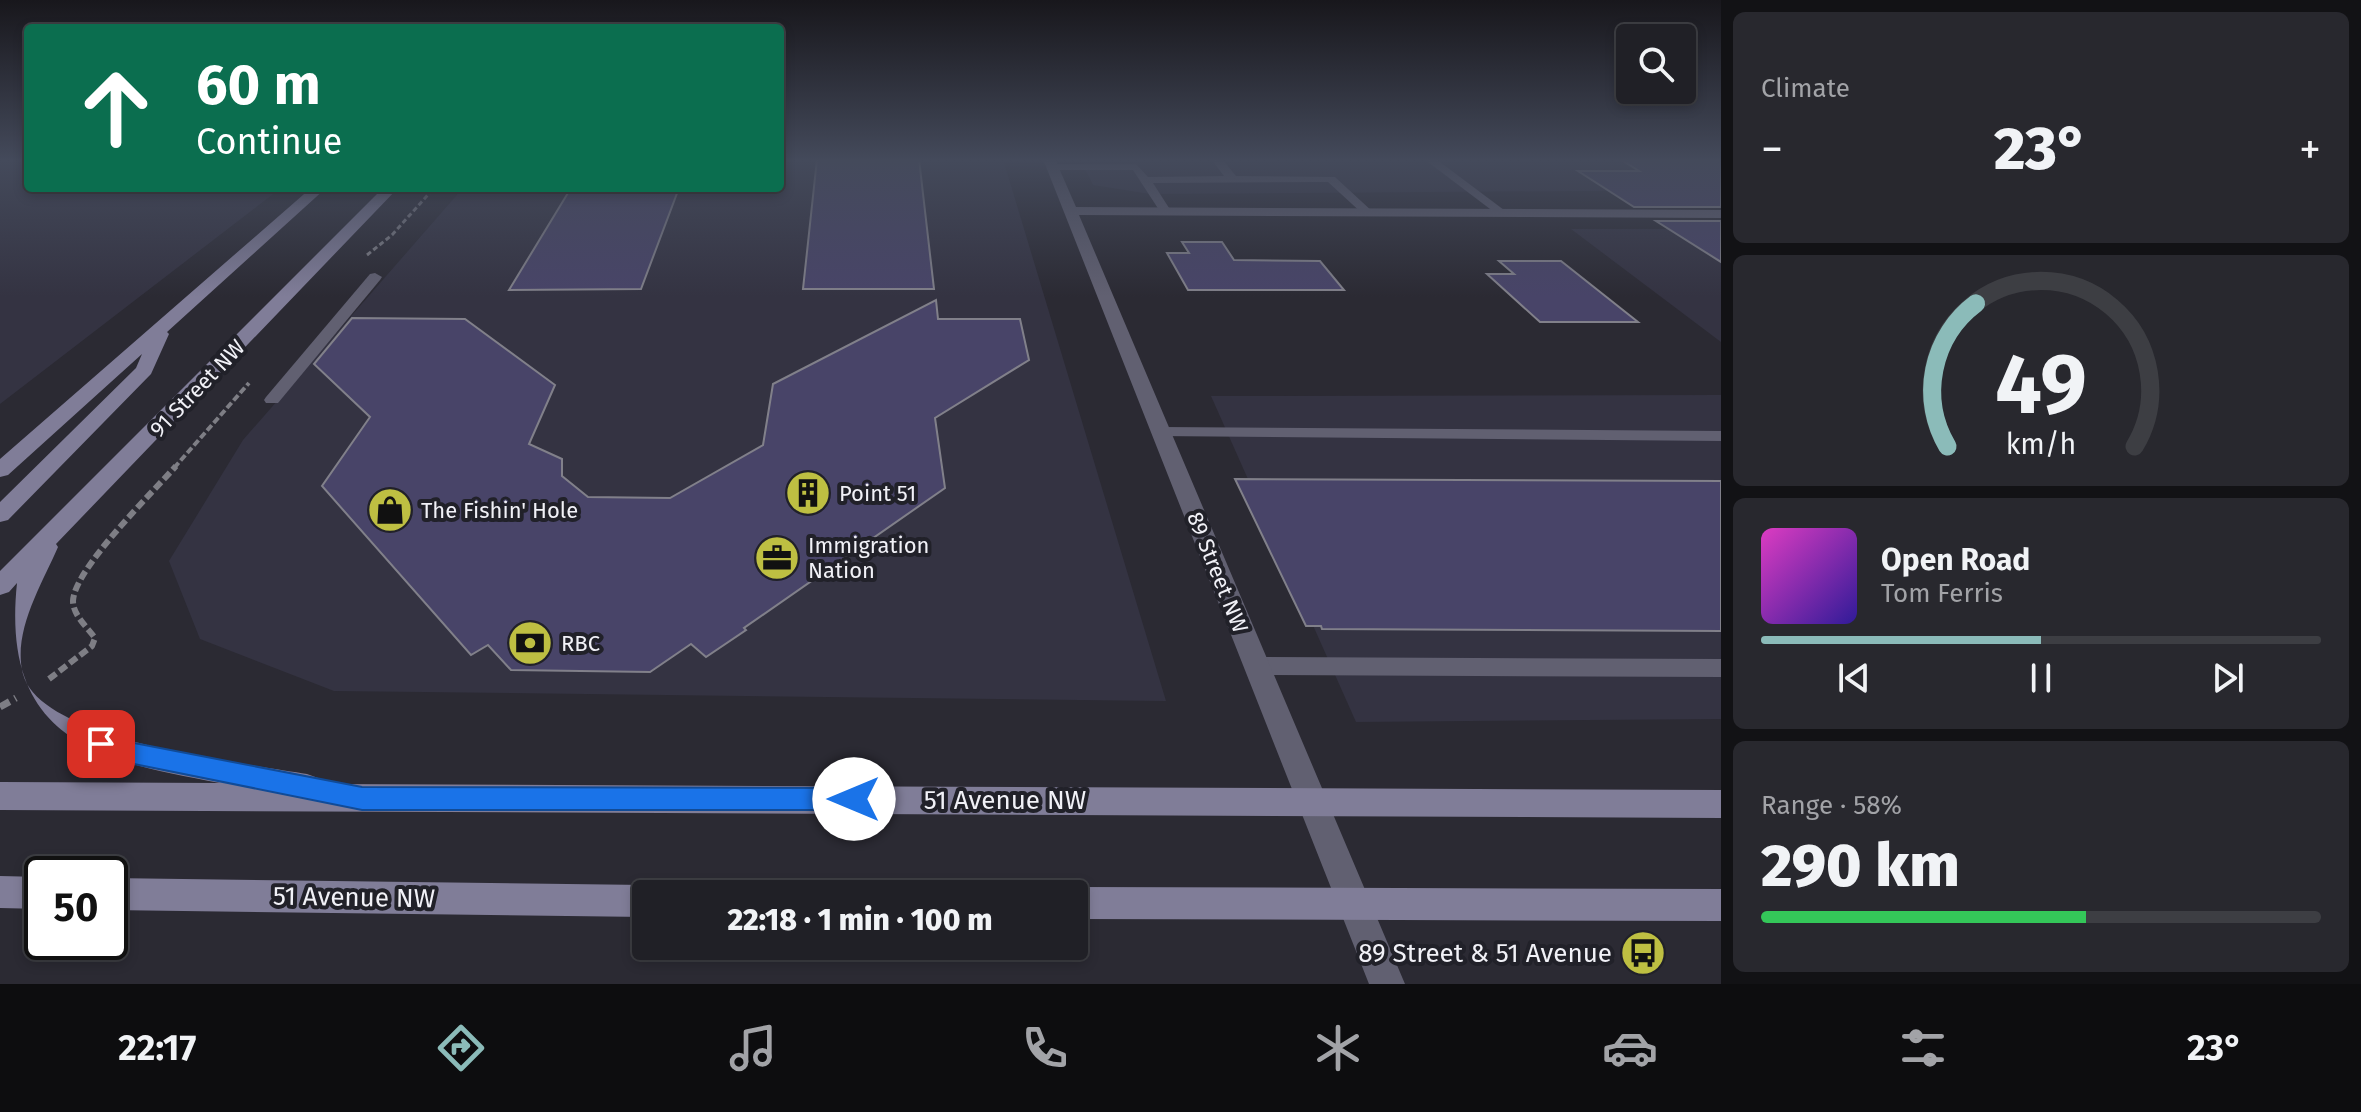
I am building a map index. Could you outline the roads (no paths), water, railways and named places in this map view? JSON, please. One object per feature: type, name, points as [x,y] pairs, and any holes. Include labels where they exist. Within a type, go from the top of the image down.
[{"type":"main road","points":[[0,470],[300,205]]},
{"type":"main road","name":"91 Street NW","points":[[0,586],[374,205]]},
{"type":"main road","points":[[0,515],[144,370],[164,325]]},
{"type":"main road","points":[[0,461],[55,422]]},
{"type":"main road","points":[[51,535],[13,626],[7,662],[10,677],[20,696],[37,714],[64,731],[129,753],[362,798]]},
{"type":"main road","name":"51 Avenue NW","points":[[0,796],[1721,804]]},
{"type":"main road","points":[[0,892],[24,893]]},
{"type":"main road","name":"51 Avenue NW","points":[[128,894],[632,901]]},
{"type":"main road","points":[[1088,903],[1721,905]]},
{"type":"street","name":"89 Street NW","points":[[1068,205],[1387,984]]},
{"type":"street","points":[[1071,211],[1721,214]]},
{"type":"lane","points":[[1161,205],[1165,211]]},
{"type":"lane","points":[[1359,205],[1368,213]]},
{"type":"lane","points":[[1491,205],[1502,213]]},
{"type":"lane","points":[[272,400],[375,277]]},
{"type":"lane","points":[[1162,432],[1721,436]]},
{"type":"lane","points":[[1257,666],[1721,668]]},
{"type":"place","name":"Point 51","points":[[808,493]]},
{"type":"place","name":"The Fishin' Hole","points":[[390,510]]},
{"type":"place","name":"Immigration Nation","points":[[777,558]]},
{"type":"place","name":"RBC","points":[[530,643]]},
{"type":"place","name":"89 Street & 51 Avenue","points":[[1643,953]]}]
